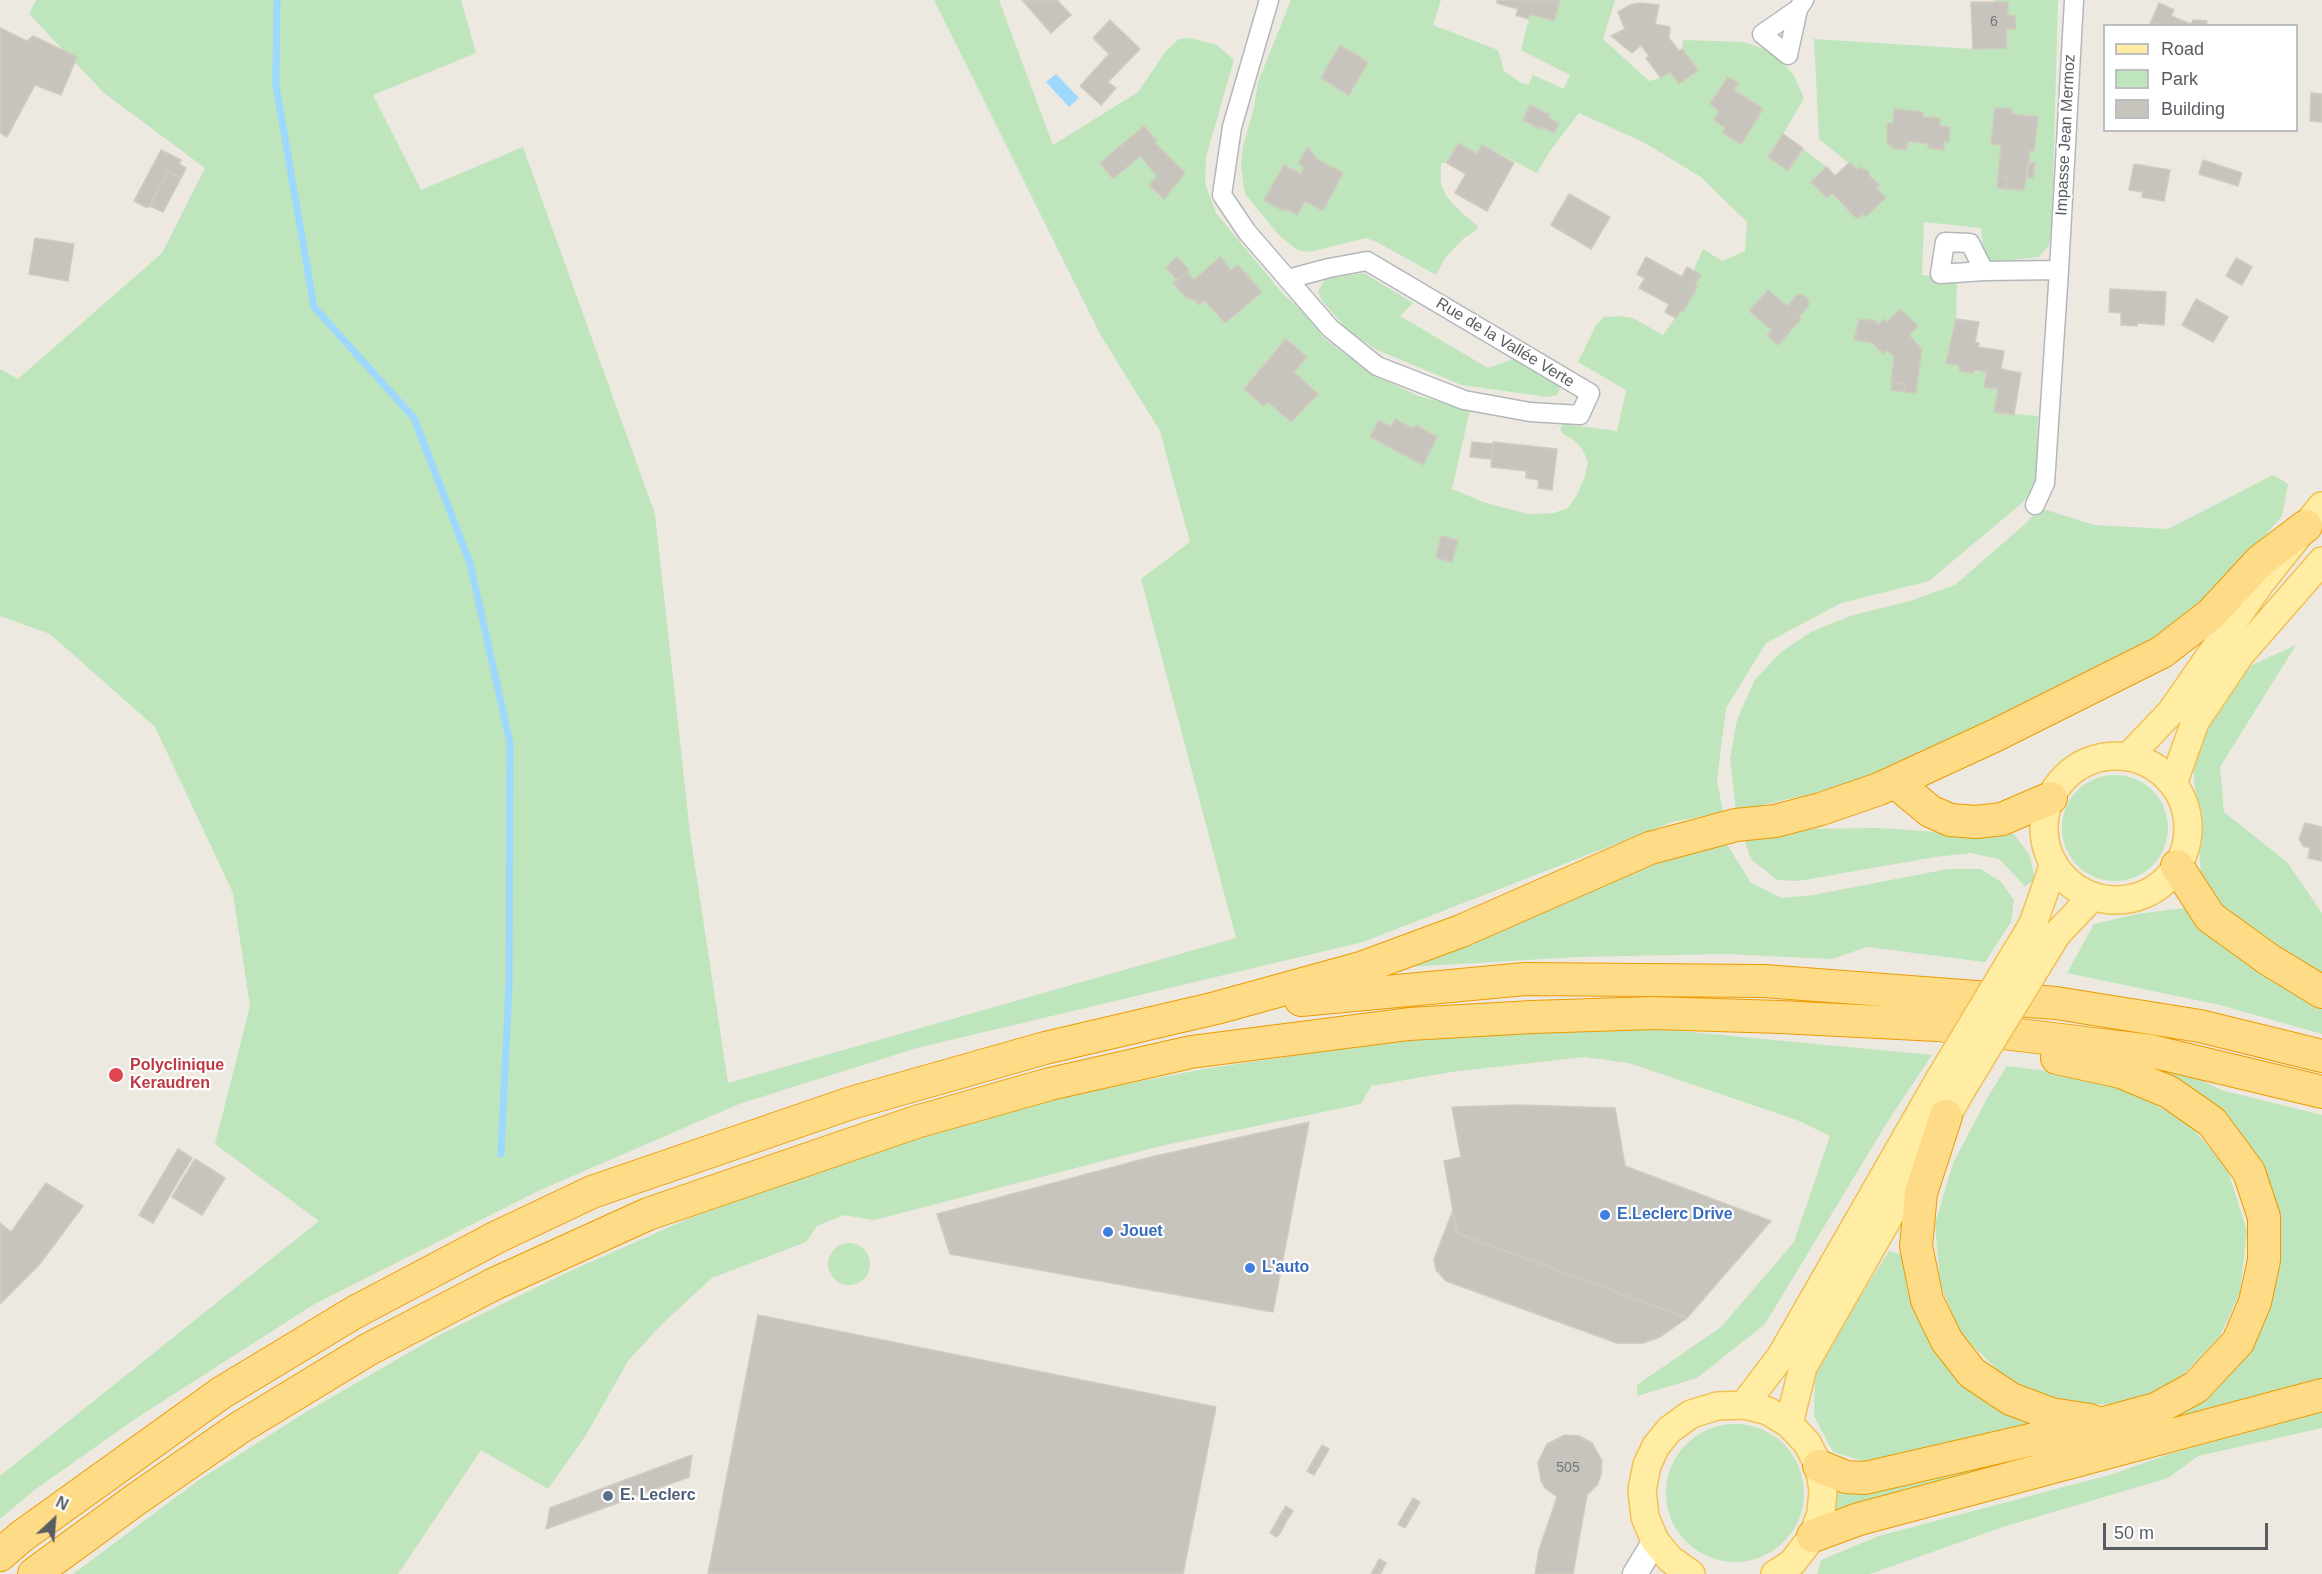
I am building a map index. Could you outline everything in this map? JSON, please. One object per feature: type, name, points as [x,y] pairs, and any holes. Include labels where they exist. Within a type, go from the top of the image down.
[{"type":"highway","points":[[7,1548],[221,1394],[355,1312],[497,1237],[592,1192],[851,1103],[1046,1048],[1216,1008],[1361,968],[1461,931],[1650,848],[1736,825],[1787,818],[1821,809],[1894,782],[1994,736],[2162,652],[2210,615],[2260,561],[2314,516]]},
{"type":"highway","points":[[1894,782],[1930,811],[1950,820],[1976,822],[2002,819],[2050,798]]},
{"type":"highway","points":[[2177,866],[2210,917],[2268,959],[2322,992]]},
{"type":"highway","points":[[1216,1008],[1525,979],[1764,981],[2056,1003],[2200,1026],[2322,1056]]},
{"type":"highway","points":[[34,1574],[239,1428],[369,1349],[494,1284],[648,1214],[916,1122],[1050,1084],[1191,1052],[1409,1024],[1653,1012],[1938,1025],[2151,1051],[2322,1092]]},
{"type":"highway","points":[[1780,1017],[2032,1052],[2121,1072],[2169,1092],[2212,1122],[2249,1172],[2264,1217],[2264,1260],[2255,1302],[2238,1342],[2196,1387],[2156,1409],[1865,1478],[1846,1477],[1819,1467]]},
{"type":"highway","points":[[1946,1116],[1921,1193],[1916,1246],[1927,1300],[1947,1341],[1972,1373],[2011,1399],[2051,1414],[2108,1422]]},
{"type":"highway","points":[[1813,1536],[1858,1519],[2322,1395]]},
{"type":"main road","points":[[2128,757],[2171,712],[2261,582],[2314,516]]},
{"type":"main road","points":[[2173,784],[2195,722],[2240,655],[2322,561]]},
{"type":"main road","points":[[2128,757],[2153,766],[2173,784],[2181,797],[2188,824],[2184,852],[2177,866],[2164,881],[2147,893],[2128,899],[2107,899],[2093,896],[2064,878],[2048,852],[2044,825],[2050,798],[2069,773],[2082,764],[2097,759],[2128,757]]},
{"type":"main road","points":[[1744,1405],[1781,1356],[2045,929],[2054,864]]},
{"type":"main road","points":[[2045,929],[2093,896]]},
{"type":"main road","points":[[1789,1424],[1803,1367],[1946,1116],[1950,1085]]},
{"type":"main road","points":[[1691,1574],[1670,1559],[1655,1541],[1645,1517],[1642,1490],[1647,1465],[1656,1446],[1669,1430],[1691,1414],[1717,1406],[1744,1405],[1768,1411],[1789,1424],[1807,1443],[1819,1467],[1823,1490],[1821,1513],[1813,1536],[1787,1570]]},
{"type":"main road","points":[[1635,1574],[1655,1541]]},
{"type":"street","name":"Rue de la Vallée Verte","points":[[1269,0],[1232,127],[1222,195],[1246,231],[1330,328],[1377,366],[1464,400],[1530,412],[1580,415],[1590,393],[1367,261],[1288,279]]},
{"type":"street","name":"Impasse Jean Mermoz","points":[[2035,505],[2044,483],[2074,0]]},
{"type":"street","points":[[1984,271],[2059,270]]},
{"type":"green space","points":[[36,0],[461,0],[476,53],[373,95],[421,190],[523,147],[655,514],[690,833],[728,1083],[1236,938],[1141,579],[1190,542],[1160,431],[1100,334],[934,0],[999,0],[1053,145],[1138,92],[1166,51],[1179,39],[1191,38],[1217,45],[1234,60],[1206,157],[1205,183],[1216,213],[1283,294],[1309,317],[1323,337],[1368,372],[1418,396],[1470,410],[1452,489],[1486,503],[1528,514],[1554,513],[1568,508],[1577,495],[1585,476],[1588,461],[1575,441],[1563,434],[1560,429],[1563,424],[1617,431],[1626,390],[1578,362],[1596,325],[1604,317],[1621,316],[1633,318],[1663,335],[1680,311],[1683,312],[1697,287],[1695,285],[1701,275],[1693,271],[1703,249],[1722,261],[1745,251],[1747,222],[1701,177],[1645,143],[1579,113],[1550,151],[1537,173],[1483,145],[1477,154],[1458,143],[1447,163],[1441,163],[1441,185],[1447,197],[1478,226],[1446,257],[1436,275],[1366,238],[1309,252],[1297,250],[1278,234],[1245,194],[1241,167],[1243,147],[1258,82],[1291,0],[1441,0],[1433,25],[1498,50],[1504,71],[1520,82],[1528,85],[1533,75],[1564,89],[1570,75],[1521,50],[1530,14],[1554,21],[1560,0],[1615,0],[1603,39],[1649,81],[1661,78],[1670,72],[1698,70],[1682,49],[1683,40],[1744,42],[1772,52],[1793,74],[1804,98],[1783,134],[1827,167],[1812,182],[1826,197],[1832,193],[1857,219],[1863,214],[1865,217],[1885,198],[1876,188],[1869,172],[1860,167],[1857,170],[1819,139],[1814,39],[1972,49],[2006,48],[2006,29],[2016,29],[2015,16],[2008,16],[2008,2],[1994,2],[1994,0],[2058,0],[2052,221],[2049,245],[2039,257],[1993,262],[1984,257],[1981,228],[1924,222],[1922,275],[1957,278],[1956,319],[1947,363],[1958,365],[1961,371],[1987,372],[1984,387],[1998,389],[1995,412],[2038,416],[2036,487],[2022,503],[1929,581],[1841,603],[1766,643],[1726,708],[1717,780],[1723,812],[1672,822],[1363,942],[917,1048],[739,1104],[538,1191],[313,1305],[135,1419],[33,1491],[0,1519],[0,1476],[319,1221],[215,1144],[250,1006],[233,893],[155,727],[50,634],[0,616],[0,369],[18,379],[162,253],[205,168],[104,93],[29,14]]},
{"type":"green space","points":[[1364,273],[1413,303],[1400,316],[1488,368],[1513,359],[1556,382],[1560,388],[1557,395],[1547,397],[1462,385],[1377,350],[1348,330],[1322,301],[1318,291],[1325,279]]},
{"type":"green space","points":[[2273,475],[2288,484],[2282,516],[2244,560],[2177,624],[2124,656],[1894,768],[1841,787],[1736,811],[1730,759],[1737,720],[1754,681],[1781,652],[1811,632],[1853,615],[1910,601],[1955,585],[2040,508],[2094,525],[2168,529]]},
{"type":"green space","points":[[2296,645],[2220,767],[2224,812],[2287,862],[2322,913],[2322,973],[2267,940],[2202,891],[2193,761],[2215,712],[2252,665]]},
{"type":"green space","points":[[2115,775],[2135,779],[2152,791],[2164,808],[2168,828],[2164,848],[2152,865],[2135,877],[2115,881],[2095,877],[2078,865],[2066,848],[2062,828],[2066,808],[2078,791],[2095,779]]},
{"type":"green space","points":[[1879,828],[1982,835],[2014,834],[2030,856],[2035,880],[2025,886],[1999,859],[1970,853],[1798,881],[1777,880],[1751,859],[1743,836],[1791,829]]},
{"type":"green space","points":[[1723,838],[1751,883],[1782,898],[1813,895],[1948,869],[1981,869],[2001,882],[2014,900],[2011,922],[1985,962],[1867,947],[1832,959],[1725,954],[1578,957],[1408,967],[1547,901]]},
{"type":"green space","points":[[2184,908],[2201,923],[2322,1004],[2322,1034],[2220,1005],[2067,973],[2094,924],[2137,914]]},
{"type":"green space","points":[[1604,1028],[1680,1031],[1932,1055],[1888,1121],[1765,1324],[1697,1378],[1637,1396],[1637,1385],[1721,1327],[1794,1242],[1830,1136],[1797,1120],[1629,1063],[1584,1057],[1451,1072],[1371,1086],[1361,1104],[1165,1145],[874,1220],[844,1215],[817,1226],[806,1242],[712,1278],[663,1323],[628,1361],[586,1435],[548,1489],[481,1450],[398,1574],[73,1574],[199,1480],[306,1412],[441,1334],[566,1273],[692,1217],[933,1133],[1075,1094],[1204,1069],[1365,1045],[1464,1036]]},
{"type":"green space","points":[[2007,1066],[2064,1073],[2136,1094],[2189,1124],[2227,1168],[2247,1231],[2240,1292],[2220,1336],[2181,1377],[2130,1403],[2068,1406],[2016,1388],[1961,1334],[1940,1284],[1935,1224],[1953,1163]]},
{"type":"green space","points":[[2161,1069],[2199,1079],[2221,1090],[2322,1115],[2322,1392],[1835,1516],[1834,1480],[2212,1383],[2275,1225],[2158,1078]]},
{"type":"green space","points":[[849,1243],[864,1249],[870,1264],[864,1279],[849,1285],[834,1279],[828,1264],[834,1249]]},
{"type":"green space","points":[[1889,1251],[1904,1255],[2013,1411],[2034,1427],[1866,1462],[1833,1452],[1814,1416],[1815,1377],[1835,1336]]},
{"type":"green space","points":[[2322,1412],[2322,1428],[2198,1456],[2168,1478],[2003,1527],[1870,1574],[1817,1574],[1821,1560],[1879,1536],[2113,1474],[2169,1454]]},
{"type":"green space","points":[[1735,1424],[1762,1429],[1774,1435],[1784,1444],[1793,1454],[1799,1466],[1804,1493],[1799,1520],[1793,1532],[1784,1542],[1774,1551],[1762,1557],[1735,1562],[1708,1557],[1696,1551],[1686,1542],[1677,1532],[1671,1520],[1666,1493],[1671,1466],[1677,1454],[1686,1444],[1696,1435],[1708,1429]]},
{"type":"water","points":[[1056,74],[1079,98],[1069,107],[1046,82]]},
{"type":"building","points":[[1022,0],[1057,0],[1071,15],[1051,33]]},
{"type":"building","points":[[1497,0],[1560,0],[1554,21],[1530,14],[1528,19],[1516,15],[1518,9],[1497,3]]},
{"type":"building","points":[[1971,2],[2008,2],[2008,16],[2015,15],[2016,29],[2006,29],[2006,48],[1973,49]]},
{"type":"building","points":[[1640,3],[1659,5],[1655,24],[1670,27],[1669,38],[1679,51],[1682,49],[1698,70],[1679,84],[1670,72],[1661,78],[1646,58],[1649,56],[1641,45],[1632,53],[1611,36],[1625,29],[1618,12],[1630,5]]},
{"type":"building","points":[[2159,3],[2174,10],[2171,16],[2191,24],[2150,24]]},
{"type":"building","points":[[1110,20],[1140,49],[1108,82],[1116,88],[1101,105],[1080,86],[1109,54],[1093,38]]},
{"type":"building","points":[[2193,20],[2207,21],[2206,24],[2191,24]]},
{"type":"building","points":[[0,28],[27,41],[33,36],[77,57],[61,95],[35,85],[7,137],[0,133]]},
{"type":"building","points":[[1340,45],[1368,62],[1349,95],[1321,78]]},
{"type":"building","points":[[1728,77],[1738,83],[1734,90],[1763,109],[1741,144],[1723,133],[1725,128],[1714,120],[1719,111],[1710,104]]},
{"type":"building","points":[[2311,93],[2322,94],[2322,122],[2310,121]]},
{"type":"building","points":[[1530,105],[1550,115],[1548,118],[1559,123],[1554,133],[1523,120]]},
{"type":"building","points":[[1995,108],[2012,109],[2012,114],[2038,117],[2034,151],[2030,151],[2024,190],[2006,189],[2007,178],[1998,177],[2001,145],[1991,144]]},
{"type":"building","points":[[1894,109],[1923,112],[1923,117],[1940,118],[1940,126],[1950,127],[1949,142],[1944,141],[1944,150],[1928,148],[1928,144],[1908,141],[1906,150],[1893,148],[1887,142],[1887,123],[1893,123]]},
{"type":"building","points":[[1144,126],[1157,141],[1155,143],[1185,173],[1164,199],[1149,185],[1157,176],[1140,156],[1113,179],[1100,163]]},
{"type":"building","points":[[1783,134],[1803,148],[1788,171],[1768,157]]},
{"type":"building","points":[[1458,143],[1477,154],[1482,145],[1514,163],[1487,211],[1455,193],[1466,174],[1447,163]]},
{"type":"building","points":[[1308,147],[1317,159],[1343,173],[1323,211],[1305,201],[1297,215],[1284,208],[1283,211],[1264,200],[1284,165],[1301,174],[1304,167],[1298,164]]},
{"type":"building","points":[[161,150],[181,160],[179,164],[186,168],[181,178],[168,171],[148,208],[134,201]]},
{"type":"building","points":[[2203,160],[2242,173],[2238,186],[2199,174]]},
{"type":"building","points":[[1850,162],[1857,170],[1860,167],[1869,172],[1869,175],[1879,185],[1876,188],[1886,198],[1865,217],[1863,214],[1857,219],[1832,193],[1827,198],[1811,182],[1827,167],[1835,176]]},
{"type":"building","points":[[2029,163],[2035,163],[2033,178],[2027,178]]},
{"type":"building","points":[[2134,164],[2170,170],[2164,201],[2142,197],[2143,192],[2129,190]]},
{"type":"building","points":[[168,171],[181,178],[163,212],[150,206]]},
{"type":"building","points":[[1998,177],[2007,178],[2006,189],[1997,188]]},
{"type":"building","points":[[1569,194],[1610,217],[1591,249],[1551,225]]},
{"type":"building","points":[[35,238],[74,244],[68,281],[29,274]]},
{"type":"building","points":[[1177,257],[1189,270],[1177,280],[1166,267]]},
{"type":"building","points":[[1220,257],[1231,270],[1238,265],[1262,292],[1225,323],[1204,300],[1199,305],[1195,300],[1187,298],[1173,283],[1187,272],[1194,280]]},
{"type":"building","points":[[1646,257],[1682,277],[1687,267],[1701,275],[1695,285],[1698,286],[1683,312],[1680,311],[1676,318],[1665,312],[1669,304],[1639,288],[1645,278],[1637,274]]},
{"type":"building","points":[[2236,258],[2252,267],[2242,285],[2226,276]]},
{"type":"building","points":[[2110,289],[2166,292],[2164,325],[2137,323],[2137,326],[2121,325],[2121,313],[2109,312]]},
{"type":"building","points":[[1768,290],[1787,306],[1797,295],[1803,295],[1808,299],[1809,305],[1799,317],[1801,319],[1778,345],[1767,335],[1772,330],[1749,311]]},
{"type":"building","points":[[2196,299],[2228,317],[2213,342],[2182,325]]},
{"type":"building","points":[[1900,309],[1918,326],[1909,335],[1922,349],[1916,393],[1904,392],[1905,384],[1891,382],[1894,357],[1887,350],[1883,354],[1873,343],[1854,340],[1859,319],[1876,321],[1875,324],[1879,324],[1884,319],[1887,322]]},
{"type":"building","points":[[1956,319],[1979,322],[1975,342],[1979,343],[1978,347],[2004,351],[2001,369],[2021,373],[2014,415],[1994,412],[1998,389],[1984,387],[1987,372],[1960,371],[1958,365],[1946,363]]},
{"type":"building","points":[[1286,339],[1307,357],[1294,372],[1318,394],[1291,422],[1268,402],[1263,406],[1244,389]]},
{"type":"building","points":[[1892,382],[1905,384],[1904,392],[1891,390]]},
{"type":"building","points":[[1395,419],[1414,429],[1416,425],[1437,437],[1423,465],[1370,437],[1379,420],[1391,427]]},
{"type":"building","points":[[1472,442],[1493,444],[1491,459],[1470,457]]},
{"type":"building","points":[[1493,442],[1557,449],[1552,490],[1538,488],[1539,480],[1526,478],[1526,471],[1491,467]]},
{"type":"building","points":[[1441,536],[1458,540],[1452,562],[1436,558]]},
{"type":"building","points":[[2305,823],[2322,827],[2322,861],[2308,858],[2310,848],[2303,846],[2299,839]]},
{"type":"building","name":"E.Leclerc Drive","points":[[1519,1105],[1615,1108],[1625,1166],[1771,1221],[1687,1318],[1457,1233],[1444,1161],[1461,1157],[1452,1107]]},
{"type":"building","points":[[1309,1122],[1273,1312],[950,1254],[937,1214],[1151,1157]]},
{"type":"building","points":[[178,1149],[192,1158],[153,1223],[139,1215]]},
{"type":"building","points":[[195,1159],[225,1178],[202,1215],[172,1197]]},
{"type":"building","points":[[46,1183],[83,1206],[39,1265],[0,1304],[0,1223],[11,1232]]},
{"type":"building","points":[[1453,1210],[1457,1233],[1687,1318],[1660,1337],[1643,1343],[1617,1343],[1446,1281],[1436,1270],[1434,1259]]},
{"type":"building","points":[[758,1315],[1216,1407],[1183,1574],[708,1574]]},
{"type":"building","points":[[1565,1435],[1579,1436],[1592,1443],[1602,1461],[1601,1475],[1597,1485],[1587,1495],[1573,1574],[1535,1574],[1539,1550],[1557,1497],[1545,1488],[1541,1481],[1538,1462],[1547,1444]]},
{"type":"building","points":[[1322,1445],[1329,1449],[1325,1456],[1318,1452]]},
{"type":"building","points":[[1318,1452],[1325,1456],[1318,1468],[1311,1464]]},
{"type":"building","name":"E. Leclerc","points":[[692,1455],[689,1477],[546,1529],[550,1508]]},
{"type":"building","points":[[1311,1464],[1318,1468],[1314,1475],[1307,1471]]},
{"type":"building","points":[[1413,1498],[1420,1502],[1416,1509],[1409,1505]]},
{"type":"building","points":[[1409,1505],[1416,1509],[1409,1521],[1402,1517]]},
{"type":"building","points":[[1286,1506],[1293,1511],[1288,1518],[1281,1514]]},
{"type":"building","points":[[1281,1514],[1288,1518],[1282,1530],[1274,1526]]},
{"type":"building","points":[[1402,1517],[1409,1521],[1405,1528],[1398,1524]]},
{"type":"building","points":[[1274,1526],[1282,1530],[1277,1537],[1270,1533]]},
{"type":"building","points":[[1379,1559],[1386,1563],[1382,1571],[1375,1567]]},
{"type":"building","points":[[1375,1567],[1382,1571],[1380,1574],[1371,1574]]},
{"type":"waterway","points":[[277,0],[276,86],[314,307],[414,418],[470,563],[510,743],[509,986],[501,1154]]},
{"type":"place","name":"Polyclinique Keraudren","points":[[116,1075]]},
{"type":"place","name":"E.Leclerc Drive","points":[[1605,1215]]},
{"type":"place","name":"Jouet","points":[[1108,1232]]},
{"type":"place","name":"L'auto","points":[[1250,1268]]},
{"type":"place","name":"E. Leclerc","points":[[608,1496]]}]
